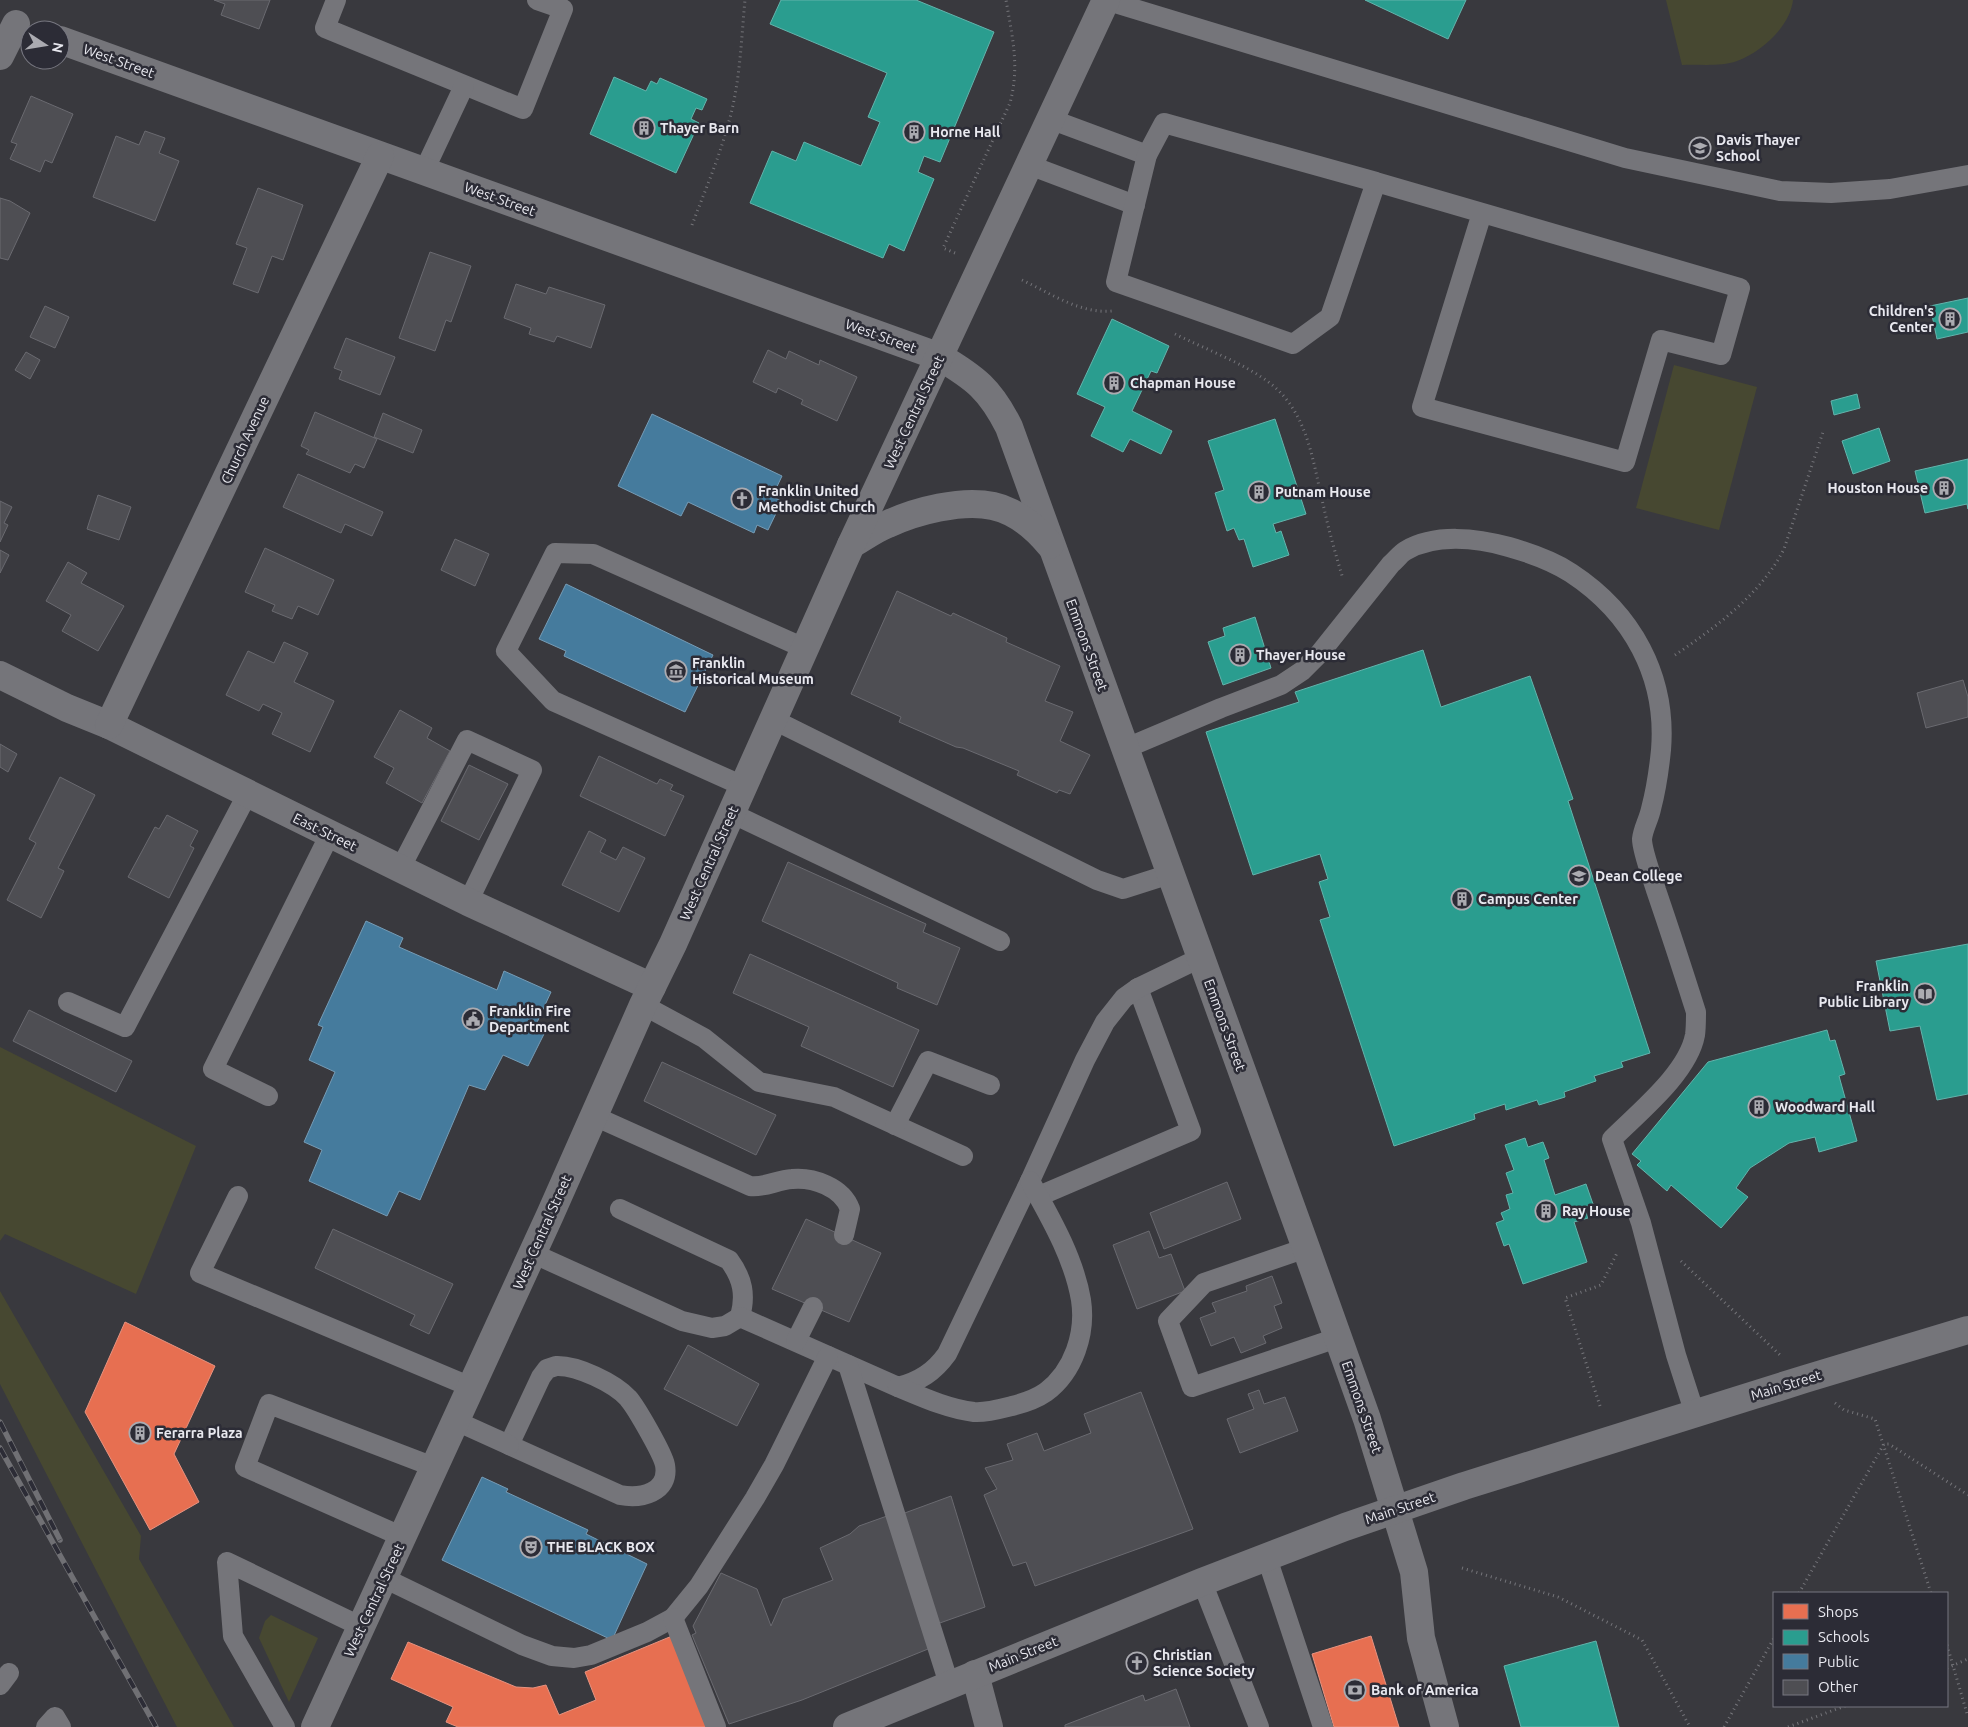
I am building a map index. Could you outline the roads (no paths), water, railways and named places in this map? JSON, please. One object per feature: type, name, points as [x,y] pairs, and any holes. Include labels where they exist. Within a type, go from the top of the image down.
[{"type":"main road","name":"West Central Street","points":[[315,1727],[673,944],[851,545],[1105,0]]},
{"type":"main road","points":[[0,56],[16,24]]},
{"type":"main road","name":"West Street","points":[[70,44],[940,357]]},
{"type":"main road","name":"Church Avenue","points":[[109,725],[380,156]]},
{"type":"main road","name":"Emmons Street","points":[[940,357],[972,378],[988,392],[1009,427],[1367,1420],[1414,1572],[1421,1638],[1445,1727]]},
{"type":"main road","points":[[851,545],[886,524],[908,516],[935,509],[972,504],[994,506],[1027,522],[1037,529],[1052,547]]},
{"type":"main road","name":"East Street","points":[[0,675],[67,708],[109,725],[400,868],[648,996]]},
{"type":"main road","name":"Main Street","points":[[847,1727],[1202,1582],[1345,1527],[1464,1486],[1968,1330]]},
{"type":"main road","points":[[975,1674],[989,1727]]},
{"type":"lane","points":[[336,0],[325,28],[464,86],[523,108],[563,9],[537,0]]},
{"type":"lane","points":[[1105,0],[1625,158],[1780,191],[1831,193],[1890,189],[1968,175]]},
{"type":"lane","points":[[424,171],[464,86]]},
{"type":"lane","points":[[1050,119],[1148,155]]},
{"type":"lane","points":[[1376,182],[1330,317],[1293,344],[1116,282],[1148,155],[1164,123],[1376,182],[1740,288],[1721,355],[1661,340],[1625,462],[1422,407],[1482,213]]},
{"type":"lane","points":[[1029,164],[1134,205]]},
{"type":"lane","points":[[1124,749],[1281,685],[1302,671],[1391,564],[1405,551],[1427,543],[1454,538],[1492,542],[1532,554],[1571,573],[1606,601],[1641,646],[1652,670],[1660,707],[1661,741],[1656,785],[1642,839],[1696,1012],[1695,1036],[1686,1058],[1676,1075],[1612,1139],[1641,1223],[1676,1355],[1695,1414]]},
{"type":"lane","points":[[743,786],[553,701],[506,651],[555,553],[593,554],[804,648]]},
{"type":"lane","points":[[772,720],[1097,880],[1124,889],[1170,874]]},
{"type":"lane","points":[[400,868],[467,740],[532,770],[468,902]]},
{"type":"lane","points":[[68,1002],[125,1028],[248,793]]},
{"type":"lane","points":[[731,813],[1000,941]]},
{"type":"lane","points":[[268,1096],[213,1069],[330,834]]},
{"type":"lane","points":[[898,1387],[929,1374],[947,1354],[1034,1188],[1057,1120],[1101,1030],[1119,1004],[1138,988],[1200,958]]},
{"type":"lane","points":[[1034,1188],[1192,1131],[1138,988]]},
{"type":"lane","points":[[648,996],[759,1082],[834,1097],[963,1156]]},
{"type":"lane","points":[[895,1125],[928,1061],[990,1085]]},
{"type":"lane","points":[[594,1116],[750,1186],[757,1187],[790,1179],[805,1178],[828,1186],[844,1196],[850,1208],[844,1235]]},
{"type":"lane","points":[[740,1317],[898,1387],[945,1404],[974,1412],[986,1412],[1033,1400],[1046,1392],[1064,1373],[1076,1351],[1082,1313],[1081,1299],[1068,1259],[1034,1188]]},
{"type":"lane","points":[[238,1196],[200,1273],[471,1387]]},
{"type":"lane","points":[[532,1253],[682,1321],[712,1328],[726,1326],[740,1317],[744,1300],[738,1276],[729,1260],[620,1209]]},
{"type":"lane","points":[[1306,1248],[1204,1283],[1168,1321],[1192,1388],[1337,1338]]},
{"type":"lane","points":[[796,1342],[813,1307]]},
{"type":"lane","points":[[384,1578],[522,1645],[563,1658],[591,1655],[647,1632],[673,1618],[699,1586],[755,1498],[786,1444],[828,1356]]},
{"type":"lane","points":[[848,1365],[949,1684]]},
{"type":"lane","points":[[456,1421],[509,1445],[620,1495],[633,1498],[654,1492],[661,1484],[665,1474],[661,1452],[629,1399],[603,1381],[565,1366],[548,1369],[541,1376],[509,1445]]},
{"type":"lane","points":[[403,1537],[245,1467],[270,1404],[434,1467]]},
{"type":"lane","points":[[1267,1558],[1324,1727]]},
{"type":"lane","points":[[285,1727],[234,1636],[227,1562],[362,1627]]},
{"type":"lane","points":[[1202,1582],[1259,1727]]},
{"type":"lane","points":[[673,1618],[716,1727]]},
{"type":"lane","points":[[46,1727],[55,1717],[61,1727]]},
{"type":"railway","points":[[0,1422],[60,1540]]},
{"type":"railway","points":[[0,1448],[156,1727]]},
{"type":"place","name":"Thayer Barn","points":[[644,128]]},
{"type":"place","name":"Horne Hall","points":[[914,132]]},
{"type":"place","name":"Davis Thayer School","points":[[1700,148]]},
{"type":"place","name":"Children's Center","points":[[1950,319]]},
{"type":"place","name":"Chapman House","points":[[1114,383]]},
{"type":"place","name":"Houston House","points":[[1944,488]]},
{"type":"place","name":"Putnam House","points":[[1259,492]]},
{"type":"place","name":"Franklin United Methodist Church","points":[[742,499]]},
{"type":"place","name":"Thayer House","points":[[1240,655]]},
{"type":"place","name":"Franklin Historical Museum","points":[[676,671]]},
{"type":"place","name":"Dean College","points":[[1579,876]]},
{"type":"place","name":"Campus Center","points":[[1462,899]]},
{"type":"place","name":"Franklin Public Library","points":[[1925,994]]},
{"type":"place","name":"Franklin Fire Department","points":[[473,1019]]},
{"type":"place","name":"Woodward Hall","points":[[1759,1107]]},
{"type":"place","name":"Ray House","points":[[1546,1211]]},
{"type":"place","name":"Ferarra Plaza","points":[[140,1433]]},
{"type":"place","name":"THE BLACK BOX","points":[[531,1547]]},
{"type":"place","name":"Christian Science Society","points":[[1137,1663]]},
{"type":"place","name":"Bank of America","points":[[1355,1690]]}]
